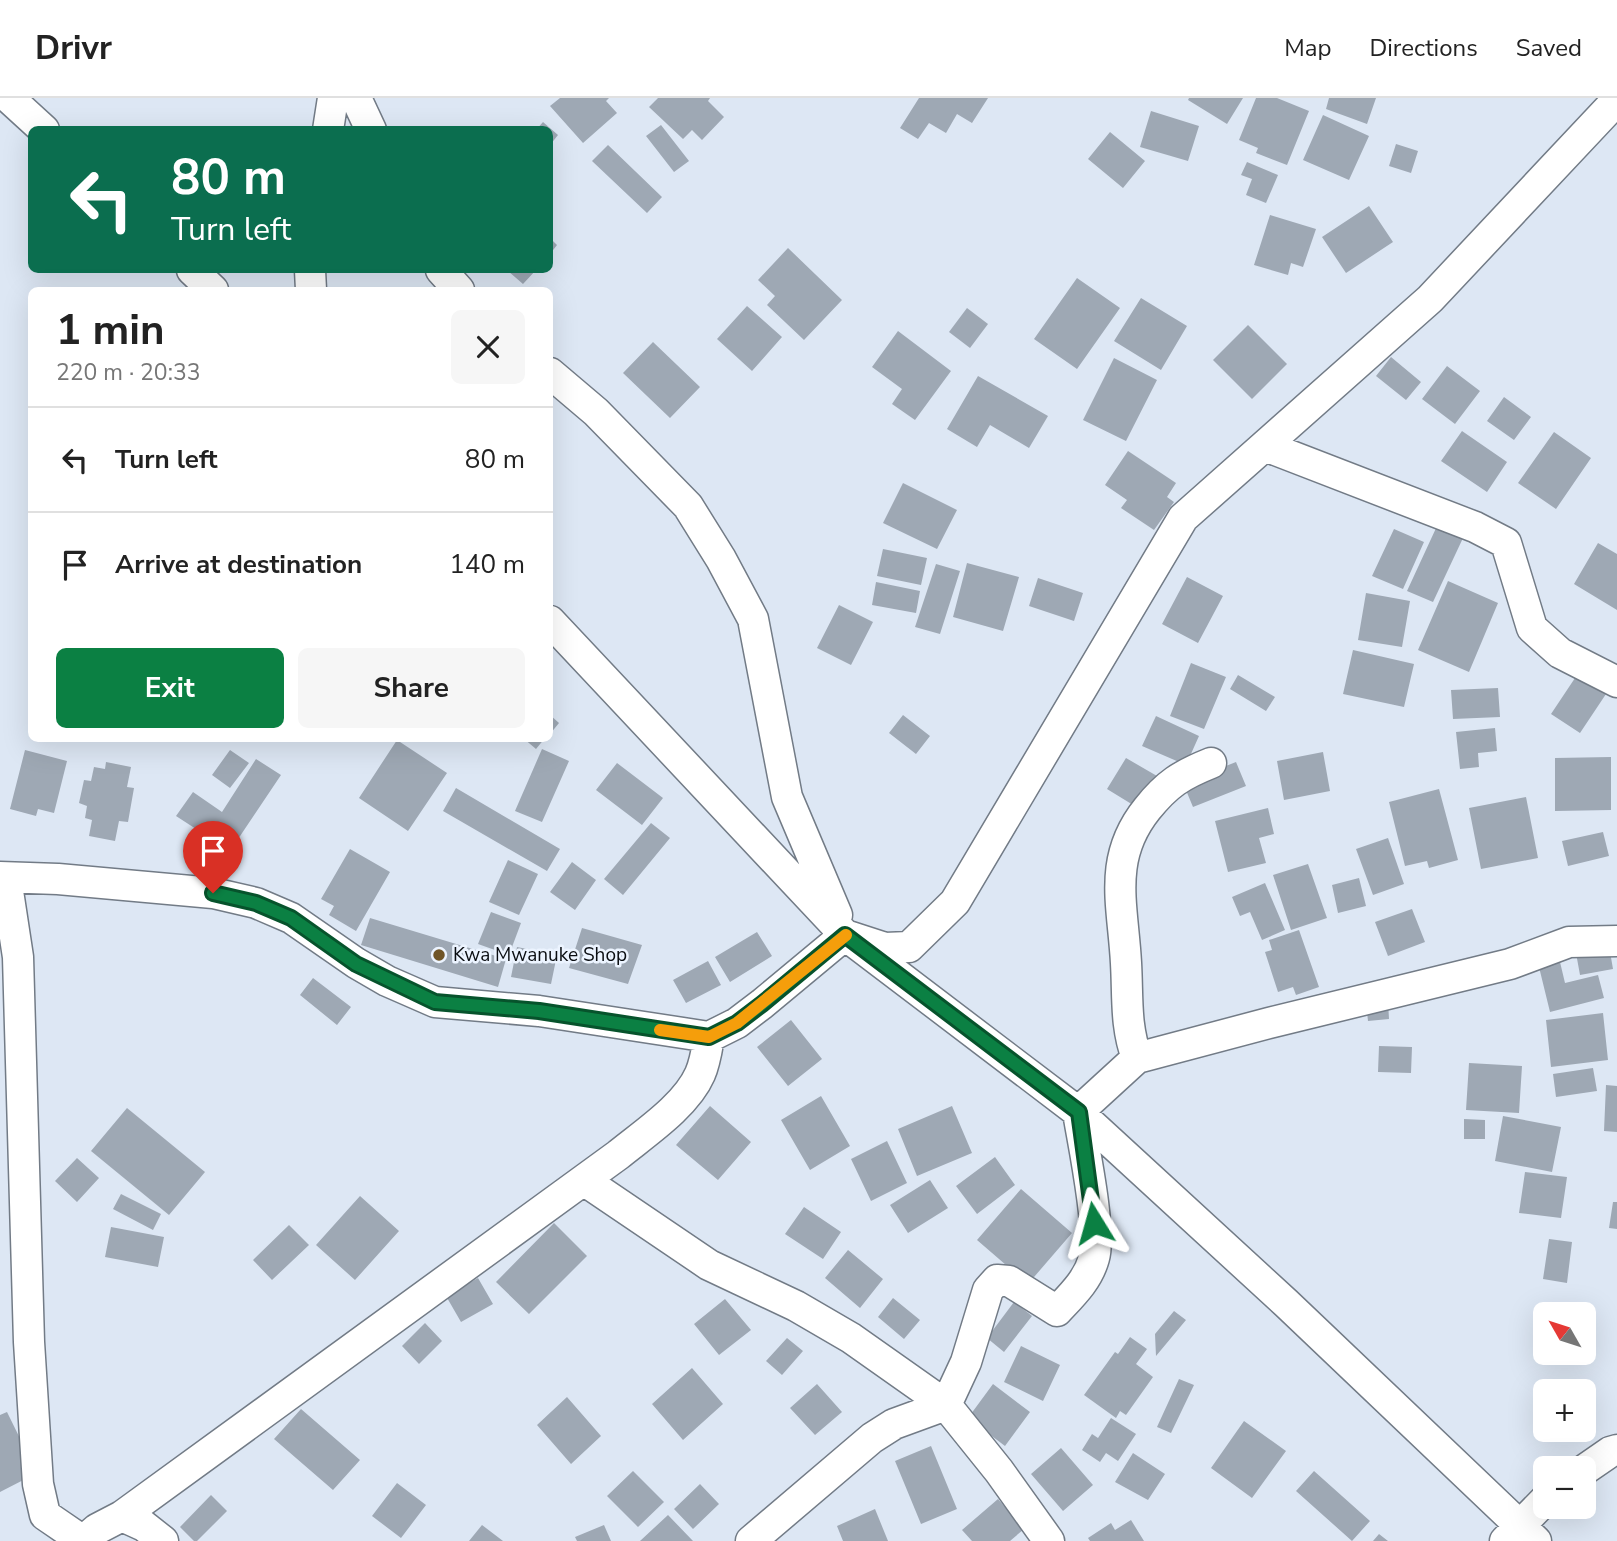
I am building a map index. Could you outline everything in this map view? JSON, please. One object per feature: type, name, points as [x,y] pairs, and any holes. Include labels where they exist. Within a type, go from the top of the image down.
[{"type":"street","points":[[9,98],[40,126]]},
{"type":"street","points":[[329,126],[334,98]]},
{"type":"street","points":[[356,98],[369,126]]},
{"type":"street","points":[[553,376],[596,412],[688,506],[721,559],[753,619],[787,797],[845,935],[885,948],[909,947],[955,902],[1183,518],[1430,299],[1617,100]]},
{"type":"street","points":[[195,273],[210,287]]},
{"type":"street","points":[[445,273],[456,287]]},
{"type":"street","points":[[1265,446],[1475,527],[1506,544],[1532,628],[1560,653],[1617,682]]},
{"type":"street","points":[[553,624],[845,935],[1079,1112],[1286,1303],[1520,1535],[1533,1517]]},
{"type":"street","points":[[1138,1058],[1129,1035],[1120,891],[1125,844],[1134,826],[1169,784],[1182,775],[1211,764]]},
{"type":"street","points":[[709,1037],[700,1075],[687,1094],[658,1122],[585,1181],[122,1516],[97,1529],[83,1541],[45,1515],[38,1485],[29,1342],[18,957],[3,878],[58,879],[213,893],[256,903],[291,918],[356,964],[435,1002],[539,1011],[709,1037],[737,1023],[845,935]]},
{"type":"street","points":[[1079,1112],[1138,1058],[1510,964],[1569,942],[1617,941]]},
{"type":"street","points":[[751,1541],[872,1438],[920,1413],[946,1405],[966,1362],[988,1290],[997,1280],[1009,1281],[1057,1311],[1083,1284],[1095,1256],[1094,1223],[1079,1112]]},
{"type":"street","points":[[585,1181],[709,1265],[796,1306],[851,1338],[946,1405],[999,1471],[1049,1541]]},
{"type":"street","points":[[1596,1462],[1617,1450]]},
{"type":"street","points":[[122,1516],[144,1526],[163,1541]]},
{"type":"building","points":[[560,98],[609,98],[606,101],[617,113],[583,143],[550,106]]},
{"type":"building","points":[[658,98],[710,98],[708,101],[724,117],[702,140],[692,130],[683,139],[649,107]]},
{"type":"building","points":[[919,98],[988,98],[972,123],[957,114],[946,133],[929,123],[918,139],[900,128]]},
{"type":"building","points":[[1243,98],[1227,124],[1188,100]]},
{"type":"building","points":[[1256,98],[1277,98],[1309,111],[1287,165],[1256,153],[1258,148],[1239,140]]},
{"type":"building","points":[[1329,98],[1376,98],[1367,124],[1326,109]]},
{"type":"building","points":[[1151,111],[1199,126],[1188,161],[1140,147]]},
{"type":"building","points":[[1323,115],[1369,136],[1349,180],[1303,160]]},
{"type":"building","points":[[661,125],[689,161],[674,172],[646,136]]},
{"type":"building","points":[[1110,132],[1145,161],[1123,188],[1088,159]]},
{"type":"building","points":[[1396,144],[1418,151],[1411,173],[1389,166]]},
{"type":"building","points":[[608,145],[662,197],[647,213],[592,161]]},
{"type":"building","points":[[1247,162],[1278,175],[1266,203],[1246,195],[1252,179],[1241,175]]},
{"type":"building","points":[[1369,206],[1393,242],[1346,273],[1322,237]]},
{"type":"building","points":[[1270,215],[1316,229],[1303,267],[1291,263],[1288,275],[1254,265]]},
{"type":"building","points":[[788,248],[842,300],[804,340],[767,305],[775,296],[758,280]]},
{"type":"building","points":[[510,273],[533,273],[523,284]]},
{"type":"building","points":[[1077,278],[1120,308],[1077,369],[1034,339]]},
{"type":"building","points":[[1141,298],[1187,326],[1161,370],[1114,341]]},
{"type":"building","points":[[747,306],[782,337],[752,371],[717,339]]},
{"type":"building","points":[[967,308],[988,324],[970,348],[949,332]]},
{"type":"building","points":[[1248,325],[1287,364],[1252,399],[1213,360]]},
{"type":"building","points":[[898,331],[951,371],[915,420],[892,404],[902,389],[872,367]]},
{"type":"building","points":[[653,342],[700,387],[670,418],[623,373]]},
{"type":"building","points":[[1391,357],[1421,382],[1406,400],[1376,376]]},
{"type":"building","points":[[1114,358],[1157,380],[1126,441],[1083,420]]},
{"type":"building","points":[[1447,366],[1480,391],[1455,424],[1422,399]]},
{"type":"building","points":[[978,376],[1048,416],[1029,448],[990,425],[977,447],[947,429]]},
{"type":"building","points":[[1504,397],[1531,417],[1514,440],[1487,421]]},
{"type":"building","points":[[1462,431],[1507,462],[1487,492],[1441,461]]},
{"type":"building","points":[[1554,432],[1591,458],[1556,509],[1518,483]]},
{"type":"building","points":[[1128,451],[1176,483],[1167,497],[1174,502],[1154,530],[1121,508],[1127,500],[1105,485]]},
{"type":"building","points":[[903,483],[957,510],[937,549],[883,523]]},
{"type":"building","points":[[1437,526],[1463,538],[1433,602],[1407,591]]},
{"type":"building","points":[[1394,529],[1424,542],[1403,589],[1372,576]]},
{"type":"building","points":[[1598,543],[1617,554],[1617,610],[1574,584]]},
{"type":"building","points":[[883,549],[927,558],[921,585],[877,576]]},
{"type":"building","points":[[967,563],[1019,577],[1003,631],[953,617]]},
{"type":"building","points":[[936,564],[960,571],[940,634],[915,627]]},
{"type":"building","points":[[1187,577],[1223,596],[1198,643],[1162,624]]},
{"type":"building","points":[[1038,578],[1083,593],[1074,621],[1029,606]]},
{"type":"building","points":[[1448,581],[1498,603],[1469,672],[1418,650]]},
{"type":"building","points":[[876,582],[920,591],[916,613],[872,605]]},
{"type":"building","points":[[1366,593],[1410,601],[1402,647],[1358,640]]},
{"type":"building","points":[[839,605],[873,622],[851,665],[817,648]]},
{"type":"building","points":[[1353,650],[1414,664],[1404,707],[1343,694]]},
{"type":"building","points":[[1191,663],[1226,677],[1204,729],[1170,716]]},
{"type":"building","points":[[1238,675],[1275,697],[1266,711],[1230,689]]},
{"type":"building","points":[[1577,675],[1606,694],[1580,733],[1551,714]]},
{"type":"building","points":[[1498,688],[1500,717],[1453,719],[1451,690]]},
{"type":"building","points":[[903,715],[930,736],[916,754],[889,733]]},
{"type":"building","points":[[1156,716],[1199,736],[1186,765],[1142,746]]},
{"type":"building","points":[[553,718],[559,723],[553,730]]},
{"type":"building","points":[[1495,728],[1497,751],[1478,753],[1479,767],[1460,769],[1456,732]]},
{"type":"building","points":[[396,742],[400,742],[447,773],[408,831],[359,798]]},
{"type":"building","points":[[528,742],[542,742],[536,749]]},
{"type":"building","points":[[542,749],[569,761],[542,822],[515,811]]},
{"type":"building","points":[[25,750],[67,761],[54,813],[38,809],[36,816],[10,809]]},
{"type":"building","points":[[230,750],[249,763],[230,788],[212,775]]},
{"type":"building","points":[[1323,752],[1330,791],[1284,800],[1277,761]]},
{"type":"building","points":[[1611,757],[1611,810],[1555,811],[1555,758]]},
{"type":"building","points":[[1126,758],[1157,776],[1138,808],[1107,789]]},
{"type":"building","points":[[256,759],[281,775],[230,851],[176,816],[193,792],[222,812]]},
{"type":"building","points":[[106,762],[131,767],[127,787],[134,788],[128,822],[119,821],[115,841],[89,836],[92,820],[85,818],[87,806],[79,803],[84,780],[91,781],[94,767],[105,769]]},
{"type":"building","points":[[1236,762],[1246,786],[1193,807],[1183,783]]},
{"type":"building","points":[[617,763],[663,798],[642,825],[596,790]]},
{"type":"building","points":[[456,788],[560,849],[547,871],[443,811]]},
{"type":"building","points":[[1439,789],[1458,860],[1429,868],[1427,861],[1405,866],[1389,802]]},
{"type":"building","points":[[1526,797],[1538,858],[1481,869],[1469,808]]},
{"type":"building","points":[[1268,808],[1274,834],[1259,838],[1266,863],[1228,872],[1215,821]]},
{"type":"building","points":[[651,823],[670,838],[623,895],[604,879]]},
{"type":"building","points":[[1603,832],[1609,856],[1568,866],[1562,841]]},
{"type":"building","points":[[1388,838],[1404,884],[1373,895],[1356,849]]},
{"type":"building","points":[[350,849],[390,872],[356,931],[329,915],[334,906],[321,899]]},
{"type":"building","points":[[508,860],[538,874],[519,915],[489,902]]},
{"type":"building","points":[[572,862],[596,880],[575,910],[550,892]]},
{"type":"building","points":[[1308,864],[1327,918],[1291,930],[1273,875]]},
{"type":"building","points":[[1359,878],[1366,906],[1338,913],[1332,885]]},
{"type":"building","points":[[1265,883],[1285,930],[1262,940],[1250,912],[1240,916],[1232,897]]},
{"type":"building","points":[[1412,909],[1425,942],[1388,956],[1375,922]]},
{"type":"building","points":[[491,912],[521,923],[509,955],[478,944]]},
{"type":"building","points":[[370,918],[506,959],[498,987],[361,945]]},
{"type":"building","points":[[582,928],[642,945],[628,984],[569,968]]},
{"type":"building","points":[[1299,930],[1319,987],[1296,995],[1293,987],[1278,992],[1265,952],[1272,950],[1269,940]]},
{"type":"building","points":[[757,932],[772,956],[730,982],[715,957]]},
{"type":"building","points":[[1609,946],[1613,969],[1580,975],[1576,953]]},
{"type":"building","points":[[517,947],[557,955],[551,984],[511,977]]},
{"type":"building","points":[[708,961],[721,985],[686,1003],[673,980]]},
{"type":"building","points":[[1560,962],[1565,983],[1598,975],[1604,998],[1550,1012],[1539,967]]},
{"type":"building","points":[[313,978],[351,1007],[337,1025],[300,995]]},
{"type":"building","points":[[1388,1001],[1389,1019],[1368,1021],[1366,1003]]},
{"type":"building","points":[[1603,1013],[1608,1060],[1551,1067],[1546,1020]]},
{"type":"building","points":[[791,1020],[822,1059],[788,1086],[757,1047]]},
{"type":"building","points":[[1379,1046],[1412,1047],[1411,1073],[1378,1072]]},
{"type":"building","points":[[1469,1063],[1522,1066],[1519,1113],[1466,1110]]},
{"type":"building","points":[[1593,1068],[1597,1091],[1556,1097],[1553,1074]]},
{"type":"building","points":[[1606,1085],[1617,1086],[1617,1132],[1604,1131]]},
{"type":"building","points":[[821,1096],[850,1146],[810,1170],[781,1120]]},
{"type":"building","points":[[710,1106],[751,1142],[718,1180],[676,1145]]},
{"type":"building","points":[[952,1106],[972,1153],[917,1176],[898,1129]]},
{"type":"building","points":[[127,1108],[205,1172],[169,1215],[91,1151]]},
{"type":"building","points":[[1503,1116],[1561,1127],[1552,1172],[1495,1161]]},
{"type":"building","points":[[1464,1119],[1485,1120],[1485,1139],[1464,1139]]},
{"type":"building","points":[[887,1141],[907,1183],[871,1201],[851,1159]]},
{"type":"building","points":[[995,1157],[1015,1185],[977,1214],[956,1186]]},
{"type":"building","points":[[77,1158],[99,1178],[77,1202],[55,1181]]},
{"type":"building","points":[[1525,1172],[1567,1177],[1561,1218],[1519,1213]]},
{"type":"building","points":[[930,1180],[948,1208],[908,1233],[890,1205]]},
{"type":"building","points":[[1021,1189],[1072,1233],[1028,1284],[977,1240]]},
{"type":"building","points":[[121,1194],[161,1214],[153,1230],[113,1209]]},
{"type":"building","points":[[360,1196],[399,1231],[355,1280],[316,1245]]},
{"type":"building","points":[[1613,1202],[1617,1202],[1617,1229],[1609,1228]]},
{"type":"building","points":[[804,1207],[841,1232],[823,1259],[785,1234]]},
{"type":"building","points":[[554,1223],[587,1256],[529,1314],[496,1282]]},
{"type":"building","points":[[289,1225],[309,1245],[272,1280],[253,1260]]},
{"type":"building","points":[[111,1227],[164,1237],[158,1267],[105,1257]]},
{"type":"building","points":[[1549,1239],[1572,1242],[1567,1283],[1543,1279]]},
{"type":"building","points":[[848,1250],[883,1279],[860,1308],[825,1278]]},
{"type":"building","points":[[478,1278],[493,1304],[461,1322],[446,1296]]},
{"type":"building","points":[[893,1298],[920,1320],[904,1339],[878,1317]]},
{"type":"building","points":[[725,1299],[751,1330],[719,1355],[694,1324]]},
{"type":"building","points":[[1014,1302],[1032,1316],[1004,1352],[987,1338]]},
{"type":"building","points":[[1174,1311],[1186,1320],[1156,1356],[1155,1334]]},
{"type":"building","points":[[425,1323],[442,1341],[419,1364],[402,1346]]},
{"type":"building","points":[[1130,1337],[1147,1349],[1136,1364],[1153,1377],[1126,1415],[1120,1411],[1116,1418],[1084,1395],[1115,1352],[1118,1354]]},
{"type":"building","points":[[787,1338],[803,1351],[782,1375],[766,1361]]},
{"type":"building","points":[[1021,1346],[1060,1365],[1043,1401],[1004,1382]]},
{"type":"building","points":[[692,1368],[723,1404],[683,1440],[652,1404]]},
{"type":"building","points":[[1179,1379],[1194,1385],[1171,1433],[1157,1427]]},
{"type":"building","points":[[817,1384],[842,1412],[815,1435],[790,1408]]},
{"type":"building","points":[[993,1384],[1030,1412],[1005,1446],[968,1418]]},
{"type":"building","points":[[567,1397],[601,1436],[571,1464],[537,1425]]},
{"type":"building","points":[[301,1409],[360,1460],[333,1490],[274,1439]]},
{"type":"building","points":[[7,1412],[37,1473],[0,1492],[0,1415]]},
{"type":"building","points":[[1111,1418],[1136,1434],[1118,1461],[1106,1453],[1100,1462],[1082,1450],[1092,1434],[1098,1438]]},
{"type":"building","points":[[1244,1421],[1286,1451],[1252,1498],[1211,1468]]},
{"type":"building","points":[[931,1446],[957,1509],[921,1524],[895,1461]]},
{"type":"building","points":[[1061,1448],[1093,1485],[1063,1511],[1031,1474]]},
{"type":"building","points":[[1133,1453],[1165,1474],[1148,1500],[1115,1482]]},
{"type":"building","points":[[633,1471],[664,1502],[638,1527],[607,1496]]},
{"type":"building","points":[[1314,1471],[1370,1521],[1352,1541],[1296,1491]]},
{"type":"building","points":[[397,1483],[426,1505],[401,1538],[372,1516]]},
{"type":"building","points":[[700,1484],[719,1504],[693,1529],[674,1509]]},
{"type":"building","points":[[211,1495],[227,1511],[194,1541],[180,1527]]},
{"type":"building","points":[[998,1499],[1024,1529],[1010,1541],[972,1541],[962,1530]]},
{"type":"building","points":[[875,1509],[888,1541],[843,1541],[837,1526]]},
{"type":"building","points":[[668,1515],[693,1541],[640,1541]]},
{"type":"building","points":[[1131,1520],[1144,1541],[1090,1541],[1088,1538],[1111,1523],[1115,1530]]},
{"type":"building","points":[[482,1525],[503,1541],[469,1541]]},
{"type":"building","points":[[604,1525],[611,1541],[577,1541],[575,1537]]},
{"type":"building","points":[[1379,1534],[1388,1541],[1373,1541]]},
{"type":"slow traffic","points":[[660,1030],[709,1037],[737,1023],[846,935]]},
{"type":"place","name":"Kwa Mwanuke Shop","points":[[439,955]]},
{"type":"route","points":[[213,893],[256,903],[291,918],[356,964],[435,1002],[539,1011],[709,1037],[737,1023],[845,935],[1079,1112],[1094,1223]]}]
